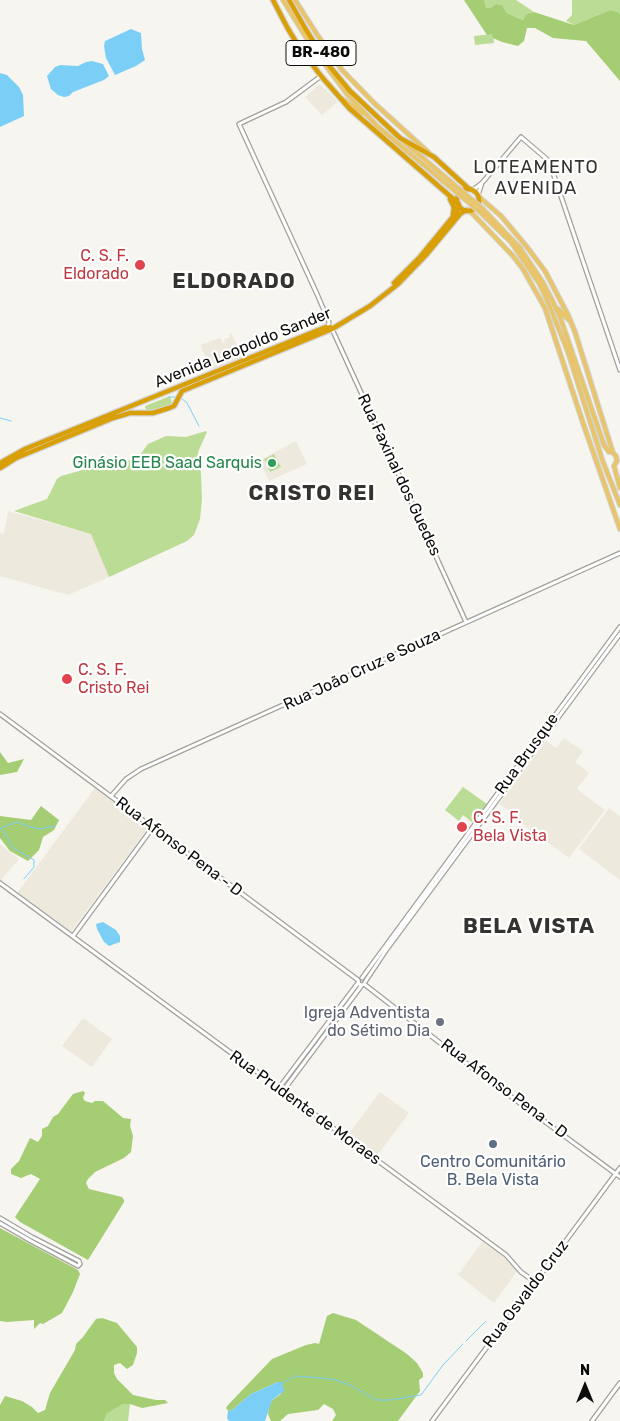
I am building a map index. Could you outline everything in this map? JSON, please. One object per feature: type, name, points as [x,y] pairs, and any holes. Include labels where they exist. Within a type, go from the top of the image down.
[{"type":"highway","points":[[273,0],[287,27],[321,76],[349,108],[459,204],[468,210],[477,206],[478,195],[434,158],[400,138]]},
{"type":"highway","name":"BR-480","points":[[290,0],[315,45],[339,78],[360,101],[400,138]]},
{"type":"highway","points":[[459,204],[460,194],[465,190],[471,190]]},
{"type":"highway","points":[[446,194],[454,206],[452,217]]},
{"type":"highway","name":"Avenida Leopoldo Sander","points":[[0,463],[25,449],[326,327],[330,329],[362,308],[397,280],[420,257],[456,212],[459,204]]},
{"type":"highway","name":"Avenida Leopoldo Sander","points":[[0,468],[16,458],[113,418],[130,413],[150,414],[172,407],[182,391],[192,386],[330,329],[370,306],[398,284],[426,255],[460,214],[468,210]]},
{"type":"highway","points":[[171,390],[176,396],[176,401]]},
{"type":"highway","points":[[146,401],[143,408],[144,411],[150,414]]},
{"type":"main road","name":"BR-480","points":[[283,0],[300,30],[341,88],[377,126],[456,190]]},
{"type":"main road","points":[[295,0],[337,64],[367,96],[434,158]]},
{"type":"main road","points":[[339,96],[377,126]]},
{"type":"main road","name":"BR-480","points":[[400,138],[456,190]]},
{"type":"main road","points":[[456,190],[481,210],[520,248],[542,281],[555,305],[604,445],[619,458],[614,466],[620,488]]},
{"type":"main road","points":[[478,195],[501,216],[528,247],[551,281],[572,324],[611,453]]},
{"type":"main road","points":[[468,210],[513,256],[523,269],[545,308],[620,529]]},
{"type":"main road","points":[[481,210],[511,242],[539,283],[556,319],[620,505]]},
{"type":"main road","points":[[555,305],[572,324]]},
{"type":"main road","points":[[550,321],[556,327],[568,352]]},
{"type":"main road","points":[[603,458],[611,453]]},
{"type":"main road","points":[[606,465],[609,467],[614,466]]},
{"type":"street","name":"Rua Faxinal dos Guedes","points":[[321,76],[286,102],[239,124],[326,315],[330,329],[466,622]]},
{"type":"street","points":[[471,190],[482,183],[521,136],[549,161],[620,370]]},
{"type":"street","points":[[478,195],[482,183]]},
{"type":"street","name":"Rua João Cruz e Souza","points":[[111,796],[126,779],[141,769],[620,553]]},
{"type":"street","name":"Rua Brusque","points":[[283,1091],[620,627]]},
{"type":"street","name":"Rua Brusque","points":[[279,1088],[387,949],[620,634]]},
{"type":"street","name":"Rua Afonso Pena - D","points":[[0,714],[618,1175]]},
{"type":"street","points":[[73,936],[153,827]]},
{"type":"street","name":"Rua Prudente de Moraes","points":[[0,883],[506,1255],[521,1272],[535,1282]]},
{"type":"street","name":"Rua Osvaldo Cruz","points":[[432,1421],[535,1282],[618,1175],[620,1168]]},
{"type":"street","points":[[0,1218],[79,1261],[80,1264],[78,1266],[62,1258],[0,1223]]},
{"type":"street","points":[[592,1421],[620,1383]]},
{"type":"shaded area","points":[[320,84],[338,102],[322,115],[305,97]]},
{"type":"shaded area","points":[[231,333],[240,351],[243,350],[246,356],[211,370],[200,345],[220,338],[223,343],[225,342],[224,339],[230,337],[229,334]]},
{"type":"shaded area","points":[[296,441],[307,464],[269,481],[261,465],[262,459]]},
{"type":"shaded area","points":[[8,511],[92,534],[109,577],[68,595],[0,576],[0,533],[4,534]]},
{"type":"shaded area","points":[[564,738],[583,751],[575,762],[589,773],[577,789],[605,810],[569,858],[508,814],[510,811],[499,804],[546,741],[556,748]]},
{"type":"shaded area","points":[[95,788],[148,828],[71,932],[17,893]]},
{"type":"shaded area","points":[[609,808],[620,816],[620,880],[579,849]]},
{"type":"shaded area","points":[[0,844],[19,859],[0,881]]},
{"type":"shaded area","points":[[83,1018],[112,1039],[92,1067],[62,1046]]},
{"type":"shaded area","points":[[380,1092],[409,1113],[376,1157],[347,1136]]},
{"type":"shaded area","points":[[482,1242],[505,1258],[517,1271],[494,1303],[458,1275]]},
{"type":"green space","points":[[464,0],[484,0],[486,8],[496,4],[502,5],[507,13],[523,20],[526,14],[534,12],[574,25],[610,10],[619,13],[620,81],[586,41],[553,38],[535,28],[527,28],[524,41],[518,46],[493,38],[492,34],[487,35]]},
{"type":"green space","points":[[484,0],[516,0],[534,12],[526,14],[523,20],[507,13],[502,5],[496,4],[486,8]]},
{"type":"green space","points":[[572,0],[620,0],[620,15],[610,10],[574,25],[566,21],[572,15]]},
{"type":"green space","points":[[493,34],[494,43],[475,45],[474,36]]},
{"type":"green space","points":[[170,396],[172,403],[169,405],[155,411],[146,410],[145,406]]},
{"type":"green space","points":[[206,431],[198,452],[202,499],[200,519],[194,535],[187,541],[109,577],[91,534],[14,511],[47,499],[57,479],[61,476],[94,467],[107,461],[137,459],[148,444],[166,436],[186,437]]},
{"type":"green space","name":"Ginásio EEB Saad Sarquis","points":[[274,454],[281,467],[270,472],[264,459]]},
{"type":"green space","points":[[0,752],[8,763],[24,759],[17,772],[0,775]]},
{"type":"green space","points":[[463,787],[487,804],[473,823],[463,815],[459,821],[445,810]]},
{"type":"green space","points":[[41,806],[59,820],[54,830],[43,837],[39,850],[28,861],[10,851],[0,838],[0,816],[31,820]]},
{"type":"green space","points":[[83,1091],[85,1093],[83,1098],[85,1101],[92,1103],[103,1101],[123,1118],[131,1119],[130,1126],[133,1136],[131,1152],[124,1158],[95,1172],[86,1183],[89,1189],[122,1197],[124,1200],[88,1260],[20,1222],[15,1217],[40,1179],[31,1174],[21,1178],[11,1174],[11,1169],[19,1161],[30,1138],[38,1142],[42,1136],[42,1129],[48,1126],[53,1117],[58,1114],[73,1094]]},
{"type":"green space","points":[[0,1228],[78,1270],[80,1274],[62,1313],[43,1324],[40,1323],[34,1329],[34,1320],[0,1321]]},
{"type":"green space","points":[[333,1313],[356,1320],[407,1354],[417,1363],[423,1373],[423,1377],[419,1380],[420,1391],[398,1421],[332,1421],[336,1415],[333,1409],[324,1404],[318,1410],[288,1414],[280,1421],[271,1421],[268,1414],[269,1407],[272,1400],[281,1394],[278,1382],[251,1394],[232,1410],[228,1411],[226,1408],[228,1405],[272,1359],[306,1345],[319,1344],[327,1316]]},
{"type":"green space","points":[[102,1318],[117,1323],[137,1347],[133,1365],[127,1369],[120,1363],[114,1365],[114,1373],[117,1379],[133,1395],[165,1400],[168,1403],[142,1408],[123,1404],[106,1414],[104,1421],[0,1421],[0,1405],[5,1396],[22,1401],[38,1413],[45,1410],[50,1393],[75,1350],[76,1344],[96,1319]]},
{"type":"green space","points":[[123,1404],[130,1404],[128,1421],[104,1421],[105,1414]]},
{"type":"water","points":[[131,29],[141,33],[145,60],[115,75],[106,58],[105,41]]},
{"type":"water","points":[[92,61],[103,64],[109,76],[104,80],[73,92],[69,96],[58,95],[51,89],[47,76],[55,67],[60,65],[78,66]]},
{"type":"water","points":[[0,73],[7,75],[19,87],[23,95],[24,116],[0,127]]},
{"type":"water","points":[[103,922],[116,930],[120,936],[120,942],[109,946],[104,942],[96,924]]},
{"type":"water","points":[[282,1382],[284,1391],[272,1400],[265,1421],[229,1421],[227,1418],[228,1411],[232,1410],[251,1394]]},
{"type":"waterway","points":[[169,397],[177,397]]},
{"type":"waterway","points":[[181,398],[187,403],[199,426]]},
{"type":"waterway","points":[[0,418],[11,421]]},
{"type":"waterway","points":[[1,828],[17,822],[40,829],[55,826]]},
{"type":"waterway","points":[[0,828],[5,833],[12,847],[34,860],[34,867],[24,879]]},
{"type":"waterway","points":[[466,1341],[486,1321]]},
{"type":"waterway","points":[[282,1383],[296,1376],[332,1379],[350,1385],[376,1400],[390,1400],[421,1395],[443,1365],[463,1344]]},
{"type":"place","name":"C. S. F. Eldorado","points":[[140,265]]},
{"type":"place","name":"Ginásio EEB Saad Sarquis","points":[[272,463]]},
{"type":"place","name":"C. S. F. Cristo Rei","points":[[67,679]]},
{"type":"place","name":"C. S. F. Bela Vista","points":[[462,827]]},
{"type":"place","name":"Igreja Adventista do Sétimo Dia","points":[[440,1022]]},
{"type":"place","name":"Centro Comunitário B. Bela Vista","points":[[493,1144]]},
{"type":"district","name":"LOTEAMENTO AVENIDA","points":[[536,178]]},
{"type":"district","name":"ELDORADO","points":[[234,282]]},
{"type":"district","name":"CRISTO REI","points":[[312,494]]},
{"type":"district","name":"BELA VISTA","points":[[529,927]]}]
